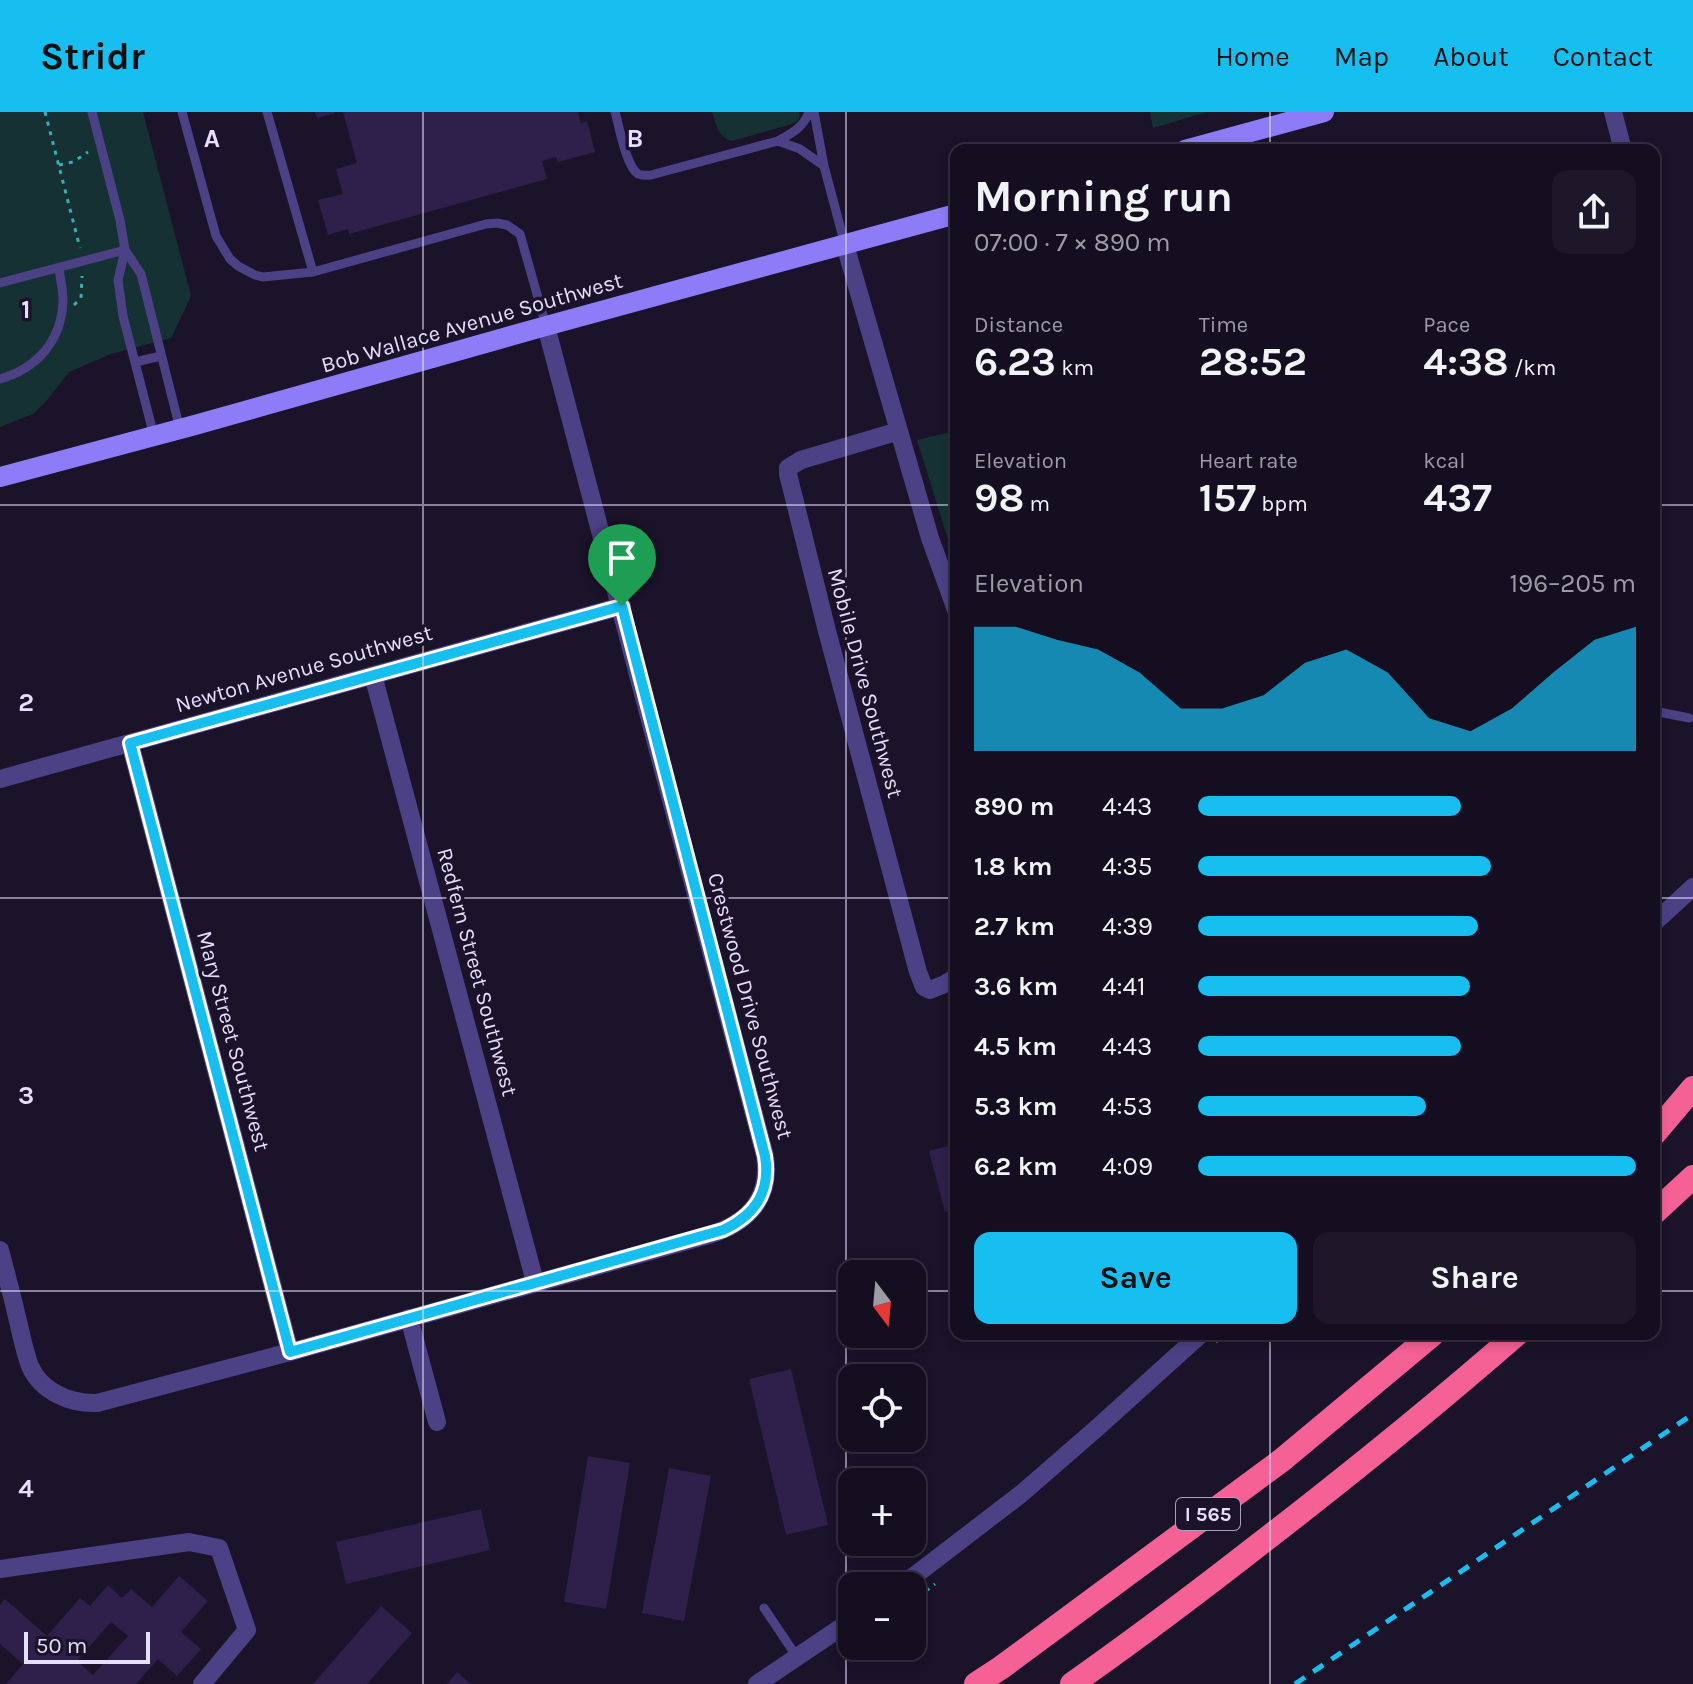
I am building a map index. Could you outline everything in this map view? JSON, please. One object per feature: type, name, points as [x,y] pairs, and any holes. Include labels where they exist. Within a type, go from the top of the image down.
[{"type":"highway","points":[[1660,1129],[1693,1088]]},
{"type":"highway","points":[[1660,1131],[1693,1103]]},
{"type":"highway","points":[[1660,1207],[1693,1177]]},
{"type":"highway","points":[[1660,1218],[1693,1195]]},
{"type":"highway","name":"I 565","points":[[976,1684],[1282,1460],[1426,1340]]},
{"type":"highway","name":"I 565","points":[[1072,1684],[1312,1504],[1510,1340]]},
{"type":"main road","points":[[1207,144],[1324,112]]},
{"type":"main road","name":"Bob Wallace Avenue Southwest","points":[[0,477],[950,216]]},
{"type":"street","points":[[1613,112],[1621,144]]},
{"type":"street","points":[[845,245],[930,538],[950,593]]},
{"type":"street","name":"Crestwood Drive Southwest","points":[[0,1250],[27,1356],[35,1375],[49,1389],[77,1403],[97,1403],[723,1230],[753,1209],[764,1190],[765,1156],[546,326]]},
{"type":"street","name":"Mobile Drive Southwest","points":[[899,431],[801,460],[788,468],[788,474],[918,972],[924,987],[930,990],[950,981]]},
{"type":"street","name":"Newton Avenue Southwest","points":[[0,779],[622,606]]},
{"type":"street","name":"Redfern Street Southwest","points":[[373,675],[535,1282]]},
{"type":"street","name":"Mary Street Southwest","points":[[130,743],[290,1352]]},
{"type":"street","points":[[1660,917],[1693,887]]},
{"type":"street","points":[[409,1318],[437,1422]]},
{"type":"street","points":[[919,1572],[1021,1494],[1194,1340]]},
{"type":"street","points":[[0,1569],[189,1542],[219,1548],[247,1630],[202,1684]]},
{"type":"street","points":[[757,1684],[838,1629]]},
{"type":"lane","points":[[92,112],[125,250],[118,280],[119,296],[154,436]]},
{"type":"lane","points":[[182,112],[216,236],[230,259],[247,272],[263,277],[313,272],[497,223],[515,229],[523,241],[546,326]]},
{"type":"lane","points":[[267,112],[313,272]]},
{"type":"lane","points":[[615,112],[630,163],[637,173],[643,175],[778,141],[799,128],[812,112]]},
{"type":"lane","points":[[812,112],[845,245]]},
{"type":"lane","points":[[778,141],[800,149],[824,166]]},
{"type":"lane","points":[[0,283],[125,250]]},
{"type":"lane","points":[[125,250],[141,274],[180,429]]},
{"type":"lane","points":[[0,379],[25,369],[44,354],[56,334],[62,304],[59,268]]},
{"type":"lane","points":[[135,362],[161,356]]},
{"type":"lane","points":[[1660,712],[1689,718]]},
{"type":"lane","points":[[764,1608],[797,1657]]},
{"type":"path","points":[[45,112],[81,252]]},
{"type":"path","points":[[59,165],[102,148]]},
{"type":"path","points":[[62,304],[74,305],[80,301],[81,273]]},
{"type":"green space","points":[[0,112],[143,112],[191,296],[171,338],[111,354],[69,372],[33,414],[0,427]]},
{"type":"green space","points":[[712,112],[799,112],[800,116],[792,124],[732,141],[716,126]]},
{"type":"green space","points":[[1150,112],[1207,112],[1153,128]]},
{"type":"green space","points":[[950,432],[950,546],[917,440]]},
{"type":"building","points":[[315,112],[335,112],[335,113],[317,118]]},
{"type":"building","points":[[343,112],[578,112],[581,123],[587,121],[595,152],[558,162],[556,157],[542,161],[547,179],[349,234],[348,229],[328,235],[318,200],[343,194],[336,169],[357,163]]},
{"type":"building","points":[[950,1146],[950,1211],[945,1212],[929,1151]]},
{"type":"building","points":[[791,1369],[828,1525],[786,1535],[749,1379]]},
{"type":"building","points":[[588,1456],[630,1463],[606,1609],[564,1602]]},
{"type":"building","points":[[669,1468],[711,1476],[684,1621],[642,1613]]},
{"type":"building","points":[[481,1509],[490,1550],[346,1584],[336,1542]]},
{"type":"building","points":[[179,1576],[208,1601],[181,1632],[201,1649],[177,1676],[158,1659],[136,1684],[6,1684],[23,1664],[0,1644],[0,1605],[5,1599],[47,1636],[80,1598],[90,1606],[108,1585],[122,1598],[131,1589],[152,1607]],"holes":[[[111,1622],[128,1636],[93,1675],[77,1661]]]},
{"type":"building","points":[[381,1606],[412,1633],[367,1684],[313,1684]]},
{"type":"building","points":[[457,1672],[471,1684],[447,1684]]},
{"type":"railway","points":[[1295,1684],[1693,1414]]},
{"type":"route","points":[[622,606],[765,1156],[764,1190],[744,1218],[712,1234],[290,1352],[130,743],[622,606]]}]
